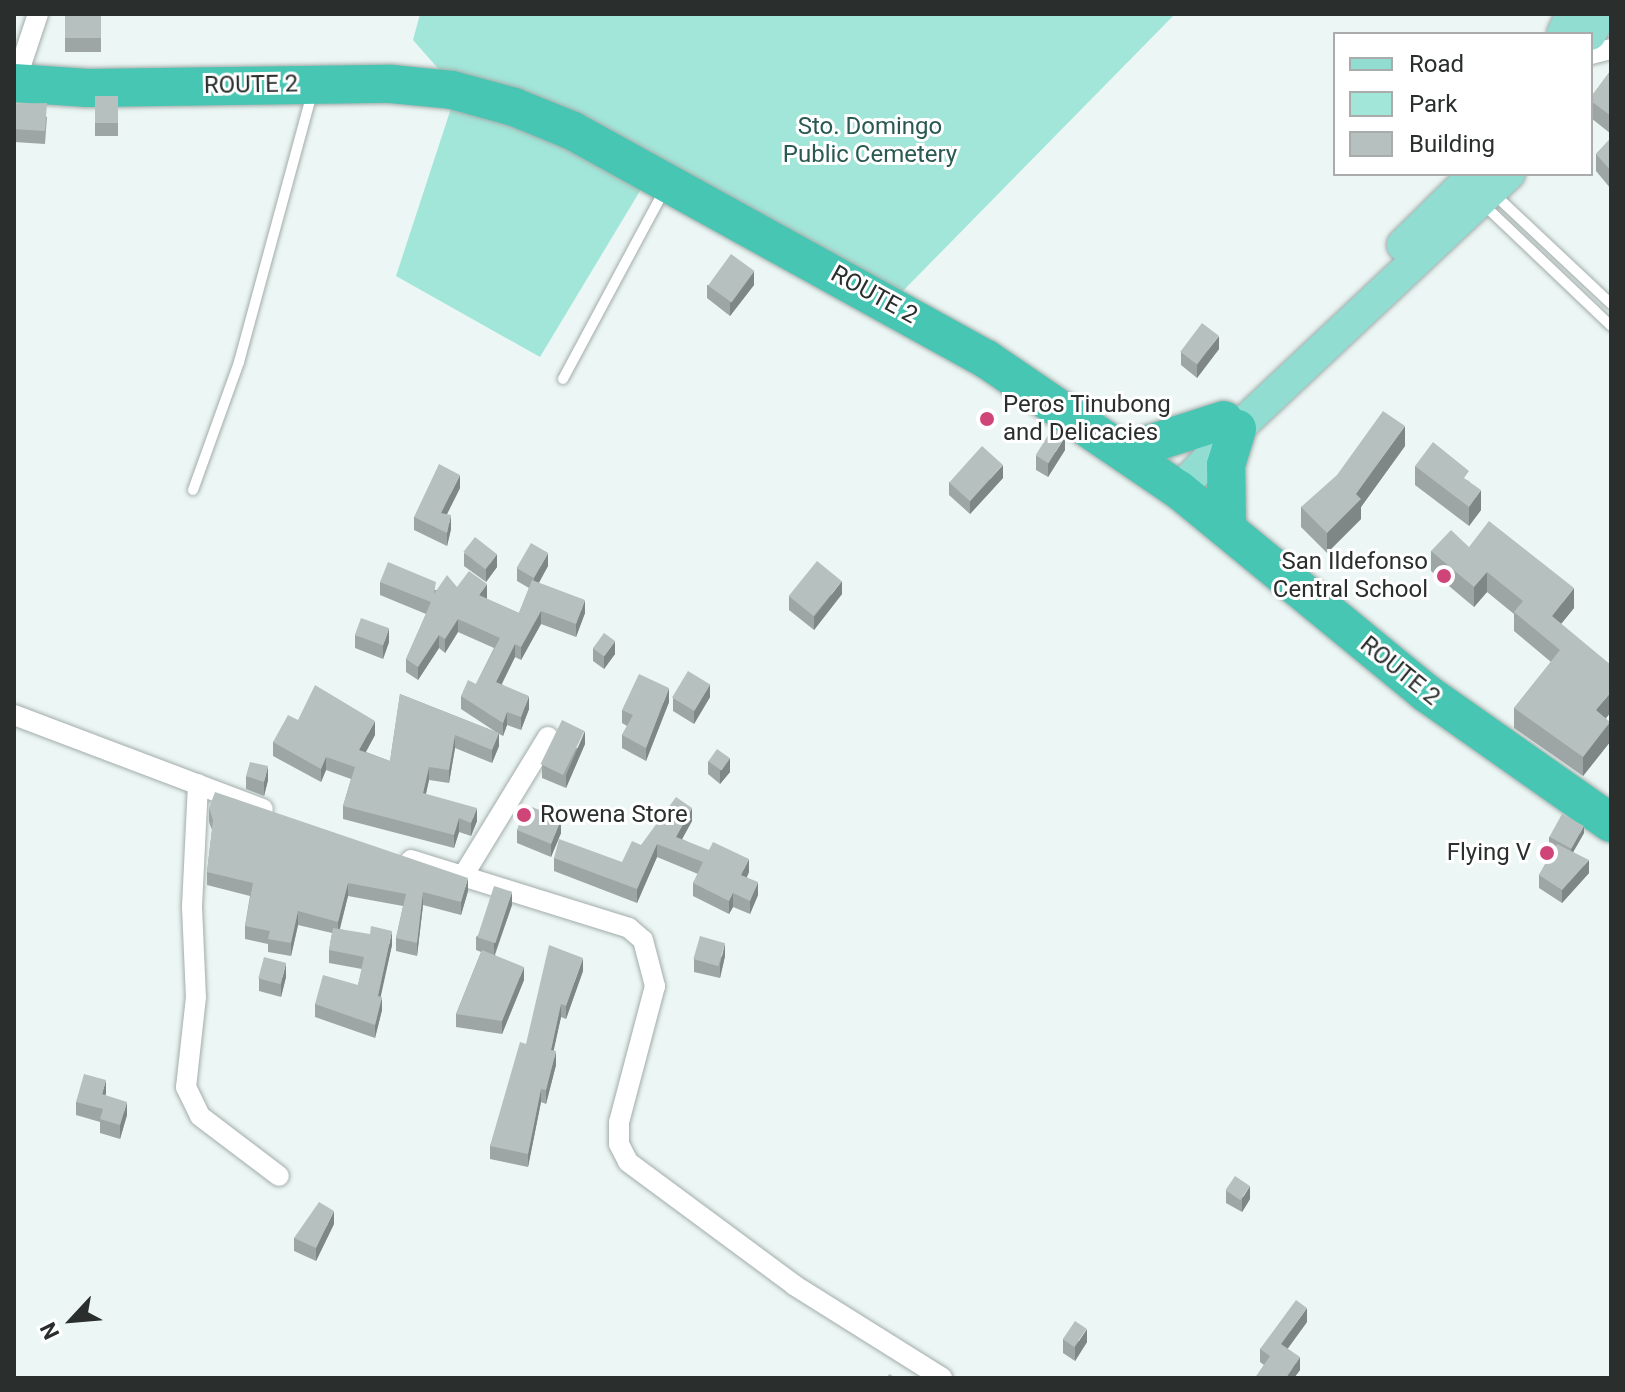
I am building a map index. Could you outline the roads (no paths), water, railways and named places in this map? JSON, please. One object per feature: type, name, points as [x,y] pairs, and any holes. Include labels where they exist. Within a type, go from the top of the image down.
[{"type":"highway","name":"ROUTE 2","points":[[14,83],[88,88],[406,85],[514,107],[573,131],[986,359],[1173,486],[1426,693],[1611,823]]},
{"type":"highway","points":[[1124,452],[1230,424],[1226,465],[1227,528]]},
{"type":"main road","points":[[1591,32],[1600,14]]},
{"type":"main road","points":[[1173,486],[1230,424],[1482,184]]},
{"type":"street","points":[[14,83],[38,14]]},
{"type":"street","points":[[14,715],[279,815]]},
{"type":"street","points":[[463,876],[548,737]]},
{"type":"street","points":[[198,784],[192,907],[196,997],[186,1087],[200,1116],[279,1176]]},
{"type":"street","points":[[391,853],[629,928],[643,940],[655,986],[619,1122],[619,1144],[628,1162],[794,1285],[942,1378]]},
{"type":"lane","points":[[193,490],[239,362],[315,84]]},
{"type":"lane","points":[[563,379],[669,182]]},
{"type":"lane","points":[[1482,184],[1611,304]]},
{"type":"lane","points":[[1482,184],[1611,326]]},
{"type":"lane","points":[[1591,307],[1602,295]]},
{"type":"place","name":"Peros Tinubong and Delicacies","points":[[987,419]]},
{"type":"place","name":"San Ildefonso Central School","points":[[1444,576]]},
{"type":"place","name":"Rowena Store","points":[[524,815]]},
{"type":"place","name":"Flying V","points":[[1547,853]]},
{"type":"park label","name":"Sto. Domingo Public Cemetery","points":[[870,141]]}]
